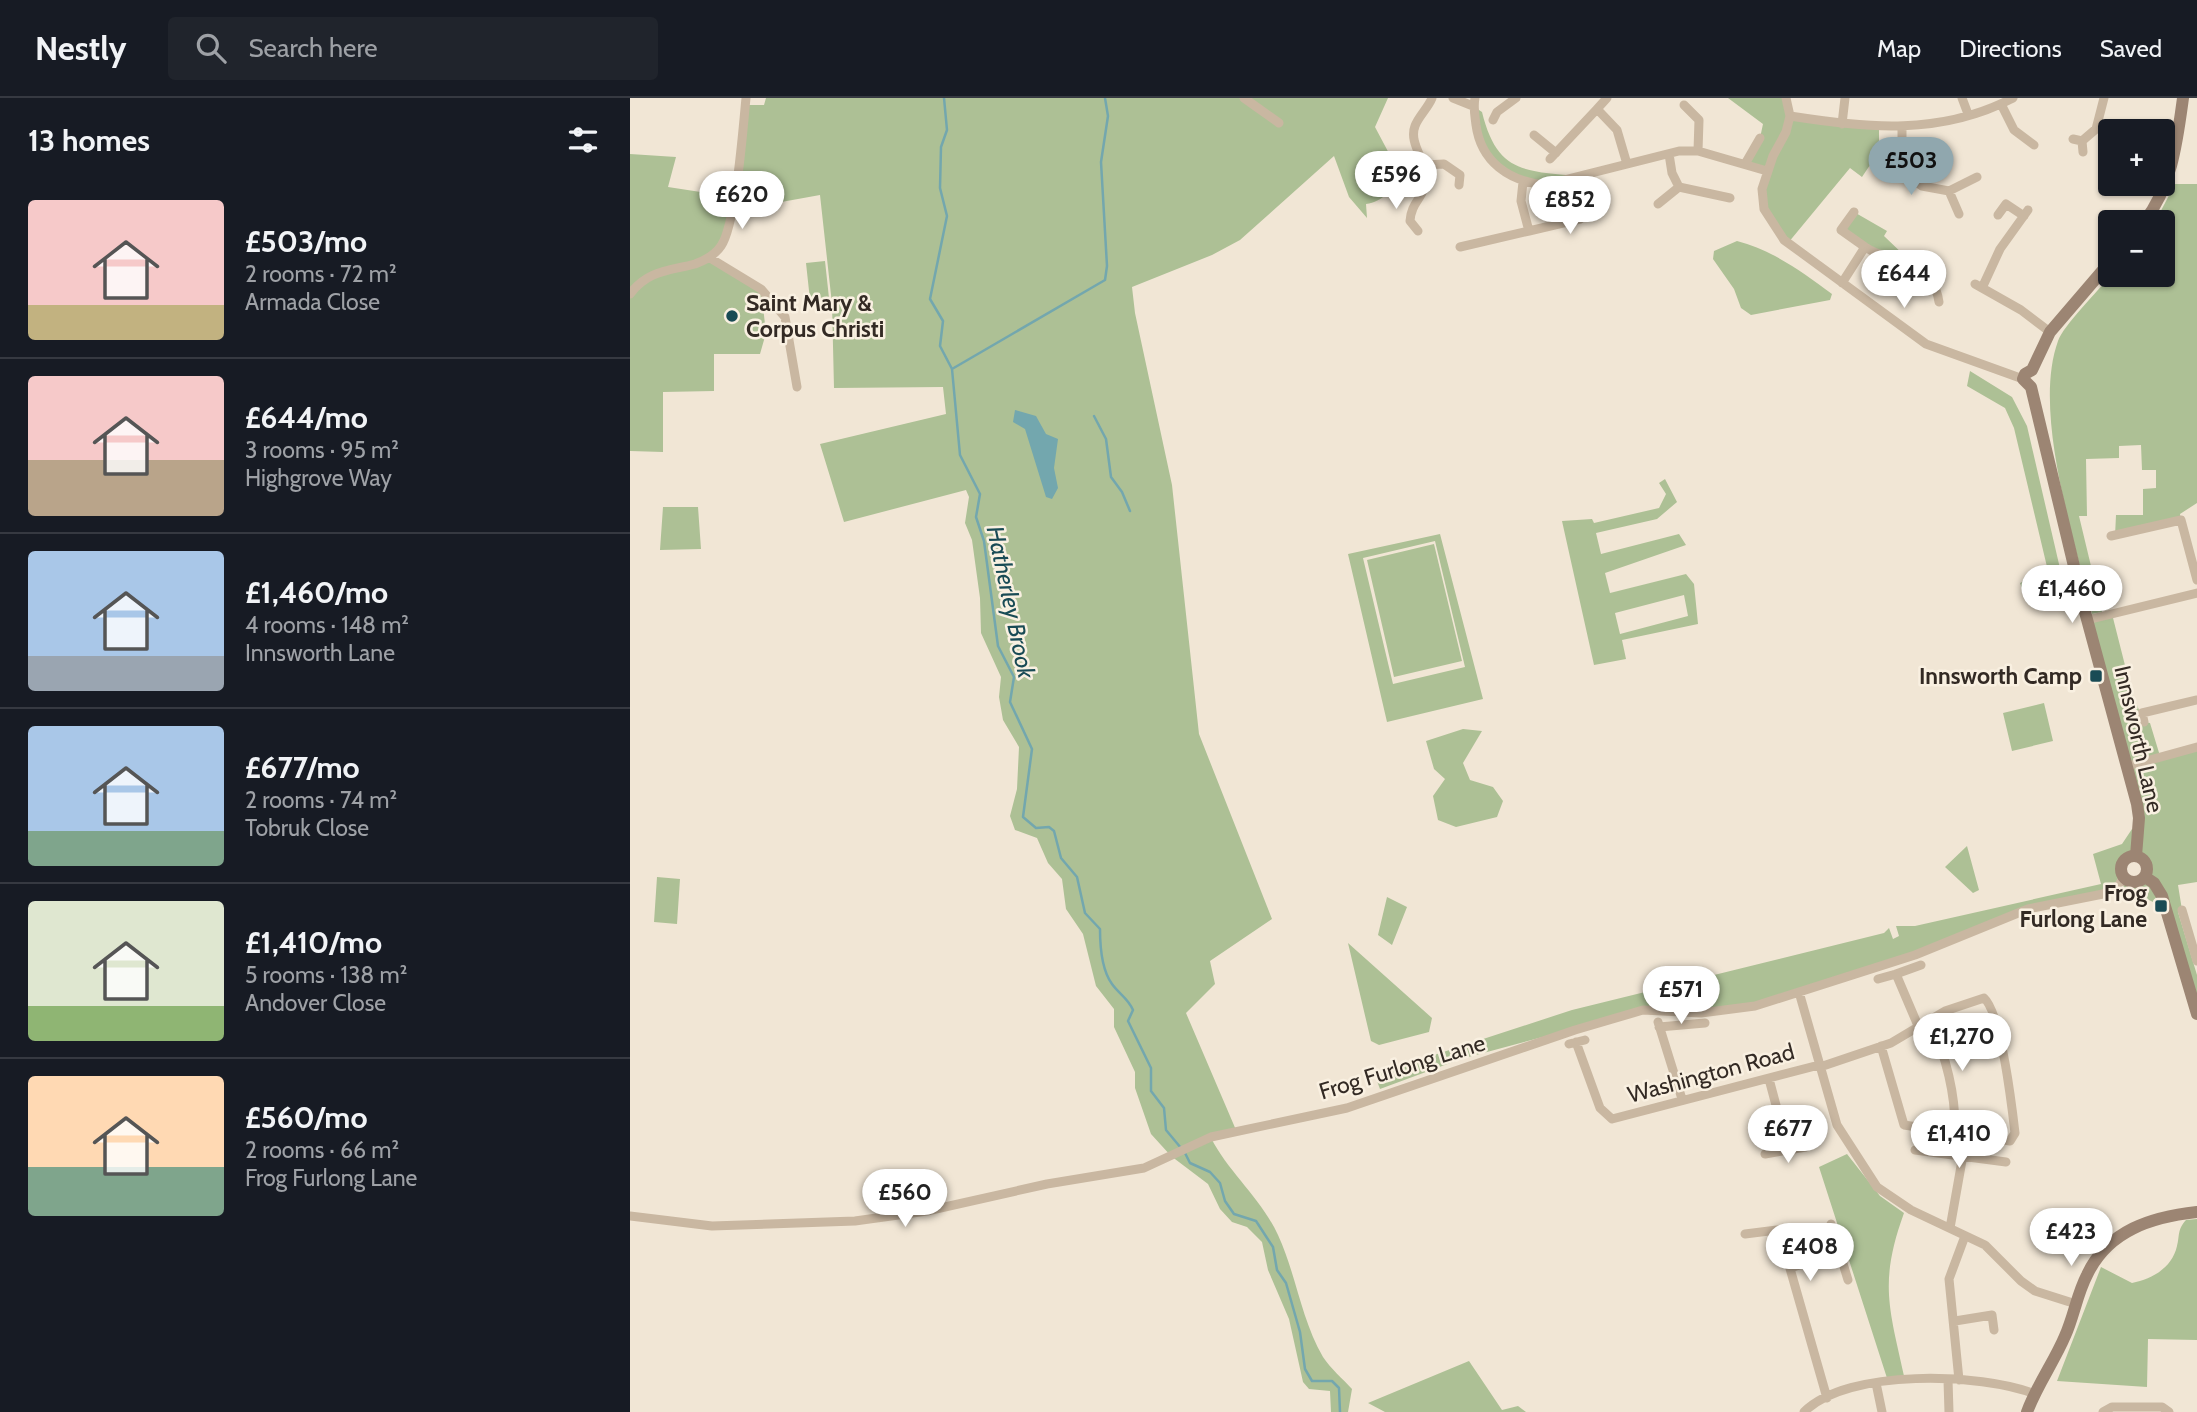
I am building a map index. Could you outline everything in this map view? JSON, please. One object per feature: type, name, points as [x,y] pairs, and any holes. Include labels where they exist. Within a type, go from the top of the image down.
[{"type":"street","points":[[630,295],[652,273],[710,258],[722,245],[739,166],[746,98]]},
{"type":"street","points":[[1244,98],[1279,123]]},
{"type":"street","points":[[1418,231],[1407,223],[1411,207],[1422,192],[1426,180],[1425,165],[1414,138],[1415,125],[1432,98]]},
{"type":"street","points":[[1452,98],[1474,102],[1478,139],[1487,156],[1504,173],[1523,182],[1544,185],[1668,153],[1698,151],[1767,171]]},
{"type":"street","points":[[1494,113],[1516,98]]},
{"type":"street","points":[[1534,135],[1553,156],[1607,98]]},
{"type":"street","points":[[1786,98],[1790,117],[1762,189],[1764,209],[1772,225],[1784,240],[1926,344],[2029,379],[2050,332],[2098,276]]},
{"type":"street","points":[[1842,124],[1845,98]]},
{"type":"street","points":[[1962,98],[1968,114]]},
{"type":"street","points":[[1790,117],[1902,128],[1968,114],[2013,98]]},
{"type":"street","points":[[2083,152],[2077,140],[2096,129],[2104,98]]},
{"type":"street","points":[[2152,210],[2163,192],[2172,162],[2183,98]]},
{"type":"street","points":[[2001,104],[2012,133],[2034,145]]},
{"type":"street","points":[[1684,105],[1699,120],[1698,151]]},
{"type":"street","points":[[1597,109],[1617,130],[1628,164]]},
{"type":"street","points":[[1902,128],[1902,157],[1909,177],[1922,186],[1949,191],[1972,179],[1963,171]]},
{"type":"street","points":[[1745,164],[1760,138]]},
{"type":"street","points":[[1668,153],[1672,173],[1679,187]]},
{"type":"street","points":[[1425,165],[1444,164],[1461,177]]},
{"type":"street","points":[[1401,176],[1426,180]]},
{"type":"street","points":[[1523,182],[1521,201],[1529,231]]},
{"type":"street","points":[[1658,204],[1679,187],[1725,194]]},
{"type":"street","points":[[1949,191],[1959,215]]},
{"type":"street","points":[[1998,215],[2006,204],[2026,213],[2000,249],[1979,286],[2021,310],[2050,332]]},
{"type":"street","points":[[1854,212],[1838,233],[1881,257],[1907,258],[1921,266],[1941,296]]},
{"type":"street","points":[[1466,243],[1529,231],[1593,214]]},
{"type":"street","points":[[1842,284],[1866,247]]},
{"type":"street","points":[[710,258],[761,289],[785,317],[797,387]]},
{"type":"street","name":"Innsworth Lane","points":[[2029,379],[2087,620],[2140,818],[2136,856]]},
{"type":"street","points":[[2111,536],[2181,520],[2197,580]]},
{"type":"street","points":[[2087,620],[2197,593]]},
{"type":"street","points":[[2144,722],[2142,713],[2197,700]]},
{"type":"street","points":[[2128,766],[2197,747]]},
{"type":"street","points":[[2136,856],[2145,862],[2145,877],[2133,881],[2124,876],[2122,864],[2128,858],[2136,856]]},
{"type":"street","name":"Frog Furlong Lane","points":[[630,1216],[712,1226],[855,1221],[927,1211],[1047,1184],[1144,1168],[1189,1147],[1236,1130],[1347,1108],[1575,1030],[1643,1010],[1733,1011],[1799,992],[1915,956],[2028,909],[2103,894],[2119,886],[2124,876]]},
{"type":"street","points":[[2145,877],[2154,883],[2162,896],[2197,1014]]},
{"type":"street","points":[[2182,910],[2197,961]]},
{"type":"street","points":[[1878,979],[1921,965]]},
{"type":"street","points":[[1896,974],[1919,1028]]},
{"type":"street","points":[[1799,992],[1837,1125],[1871,1179],[1895,1201],[1993,1250],[2029,1287],[2076,1304]]},
{"type":"street","name":"Washington Road","points":[[1577,1042],[1600,1108],[1612,1119],[1819,1066],[1881,1046],[1930,1022],[1945,1011],[1987,999],[2004,1060],[2015,1133],[2010,1140],[1955,1133]]},
{"type":"street","points":[[1881,1046],[1904,1125],[1955,1133],[1956,1109],[1940,1047],[1930,1022]]},
{"type":"street","points":[[1682,1099],[1658,1025],[1705,1023]]},
{"type":"street","points":[[1769,1079],[1788,1150]]},
{"type":"street","points":[[1765,1154],[1806,1147]]},
{"type":"street","points":[[1916,1150],[2006,1162]]},
{"type":"street","points":[[1950,1228],[1963,1155]]},
{"type":"street","points":[[2027,1412],[2064,1339],[2092,1266],[2121,1235],[2153,1219],[2197,1212]]},
{"type":"street","points":[[1831,1224],[1848,1280]]},
{"type":"street","points":[[1745,1234],[1777,1230],[1827,1398]]},
{"type":"street","points":[[1959,1380],[1950,1279],[1965,1236]]},
{"type":"street","points":[[1790,1268],[1840,1252]]},
{"type":"street","points":[[1955,1321],[1992,1315],[1994,1330]]},
{"type":"street","points":[[1948,1380],[1949,1412]]},
{"type":"street","points":[[1804,1412],[1827,1398],[1876,1383],[1959,1380],[2006,1384],[2035,1394]]},
{"type":"street","points":[[1876,1383],[1882,1412]]},
{"type":"street","points":[[2104,1412],[2112,1408],[2162,1407],[2169,1412]]},
{"type":"green space","points":[[766,98],[1388,98],[1375,127],[1401,176],[1382,198],[1366,204],[1367,218],[1349,197],[1334,156],[1240,240],[1212,255],[1132,287],[1135,313],[1172,485],[1199,734],[1272,919],[1210,961],[1215,984],[1186,1013],[1236,1130],[1211,1138],[1263,1209],[1278,1235],[1315,1342],[1326,1361],[1352,1389],[1348,1412],[1331,1412],[1330,1391],[1309,1389],[1303,1382],[1289,1319],[1268,1270],[1262,1242],[1247,1227],[1232,1222],[1220,1209],[1208,1184],[1171,1156],[1151,1134],[1135,1088],[1135,1072],[1114,1027],[1114,1009],[1096,986],[1083,934],[1066,909],[1062,879],[1048,863],[1037,838],[1015,830],[1010,816],[1017,789],[1019,747],[1003,720],[999,697],[1001,677],[981,633],[980,598],[972,540],[965,523],[969,497],[966,490],[844,522],[820,444],[946,414],[943,387],[834,388],[832,304],[820,195],[748,208],[748,201],[733,197],[746,105],[764,105]]},
{"type":"green space","points":[[1728,98],[1786,98],[1790,117],[1879,128],[1879,165],[1870,165],[1862,177],[1850,168],[1788,243],[1764,209],[1767,171],[1745,164],[1760,138],[1763,124]]},
{"type":"green space","points":[[1473,106],[1482,112],[1496,147],[1515,165],[1528,170],[1579,176],[1544,185],[1523,182],[1487,157]]},
{"type":"green space","points":[[630,154],[676,157],[668,187],[733,197],[728,225],[710,258],[761,289],[766,333],[760,354],[714,354],[714,391],[663,392],[663,452],[630,451]]},
{"type":"green space","points":[[2175,184],[2197,184],[2197,503],[2180,514],[2181,520],[2115,536],[2116,515],[2143,515],[2143,489],[2156,488],[2156,470],[2142,470],[2141,445],[2119,446],[2119,458],[2086,459],[2087,516],[2079,516],[2102,612],[2092,614],[2059,477],[2050,404],[2051,370],[2061,334],[2100,287],[2175,287],[2175,210],[2161,210],[2169,196],[2175,196]]},
{"type":"green space","points":[[1854,212],[1887,231],[1884,236],[1907,258],[1881,257],[1841,230]]},
{"type":"green space","points":[[1737,241],[1763,250],[1798,270],[1832,294],[1830,300],[1751,315],[1741,308],[1734,289],[1713,259],[1714,251]]},
{"type":"green space","points":[[825,261],[829,298],[810,300],[806,263]]},
{"type":"green space","points":[[1970,371],[2012,397],[2027,426],[2065,590],[2059,602],[2023,591],[2020,583],[2048,571],[2014,428],[2005,408],[1967,386]]},
{"type":"green space","points":[[1665,479],[1677,502],[1657,519],[1596,533],[1601,554],[1679,534],[1686,545],[1605,573],[1610,593],[1686,574],[1694,584],[1698,624],[1622,640],[1626,659],[1594,665],[1562,521],[1592,519],[1594,523],[1659,508],[1666,494],[1659,483]],"holes":[[[1684,595],[1688,616],[1620,634],[1615,613]]]},
{"type":"green space","points":[[663,507],[698,507],[701,549],[660,550]]},
{"type":"green space","points":[[1440,534],[1483,699],[1387,722],[1348,554]],"holes":[[[1435,541],[1465,667],[1393,684],[1363,558]]]},
{"type":"green space","points":[[1434,544],[1462,661],[1394,677],[1367,560]]},
{"type":"green space","points":[[2112,614],[2132,693],[2144,722],[2150,723],[2160,756],[2197,747],[2197,882],[2178,885],[2182,910],[2178,912],[2197,975],[2197,1005],[2167,909],[2119,885],[2103,894],[2052,902],[1915,955],[1733,1011],[1643,1010],[1461,1059],[1380,1089],[1377,1081],[1379,1073],[1572,1010],[1884,933],[1889,928],[1893,939],[1899,936],[1896,926],[1915,926],[2101,884],[2093,854],[2122,844],[2132,829],[2138,830],[2087,620]],"holes":[[[2130,857],[2141,858],[2147,866],[2145,877],[2137,881],[2128,880],[2122,871],[2124,862]]]},
{"type":"green space","points":[[2044,703],[2053,741],[2012,751],[2003,713]]},
{"type":"green space","points":[[1463,729],[1482,731],[1463,763],[1470,780],[1493,787],[1503,801],[1497,817],[1456,827],[1438,820],[1433,796],[1445,779],[1434,769],[1426,741]]},
{"type":"green space","points":[[1967,846],[1979,890],[1973,893],[1945,867]]},
{"type":"green space","points":[[657,877],[680,879],[677,924],[654,922]]},
{"type":"green space","points":[[1387,897],[1407,907],[1392,945],[1378,935]]},
{"type":"green space","points":[[1348,943],[1432,1018],[1429,1032],[1379,1045],[1371,1041]]},
{"type":"green space","points":[[1847,1154],[1880,1196],[1904,1213],[1891,1258],[1889,1294],[1904,1376],[1887,1378],[1819,1167]]},
{"type":"green space","points":[[2197,1219],[2197,1340],[2148,1339],[2147,1387],[2057,1381],[2101,1267],[2132,1283],[2147,1279],[2171,1260],[2180,1230],[2186,1220]]},
{"type":"green space","points":[[1469,1361],[1502,1410],[1518,1406],[1526,1412],[1385,1412],[1368,1403]]},
{"type":"water","points":[[1015,410],[1036,416],[1046,434],[1058,439],[1054,468],[1058,488],[1052,499],[1046,497],[1025,429],[1013,422]]},
{"type":"waterway","name":"Hatherley Brook","points":[[944,98],[947,130],[941,147],[940,188],[947,216],[930,299],[943,321],[940,346],[952,369],[960,455],[980,494],[976,517],[984,541],[998,646],[1014,677],[1010,702],[1032,749],[1023,817],[1036,828],[1049,827],[1054,831],[1061,858],[1077,877],[1085,913],[1100,929],[1105,971],[1133,1010],[1128,1021],[1151,1068],[1151,1091],[1164,1108],[1166,1130],[1181,1148]]},
{"type":"waterway","points":[[952,369],[1105,280],[1107,266],[1101,162],[1108,116],[1105,98]]},
{"type":"waterway","points":[[1094,416],[1106,439],[1111,477],[1122,492],[1130,511]]},
{"type":"waterway","name":"Hatherley Brook","points":[[1185,1153],[1190,1163],[1210,1172],[1220,1183],[1225,1201],[1234,1214],[1256,1221],[1273,1247],[1277,1270],[1286,1283],[1300,1332],[1305,1369],[1312,1381],[1332,1381],[1339,1388],[1340,1412]]},
{"type":"place","name":"Saint Mary & Corpus Christi","points":[[732,316]]},
{"type":"place","name":"Innsworth Camp","points":[[2096,676]]},
{"type":"place","name":"Frog Furlong Lane","points":[[2161,906]]}]
